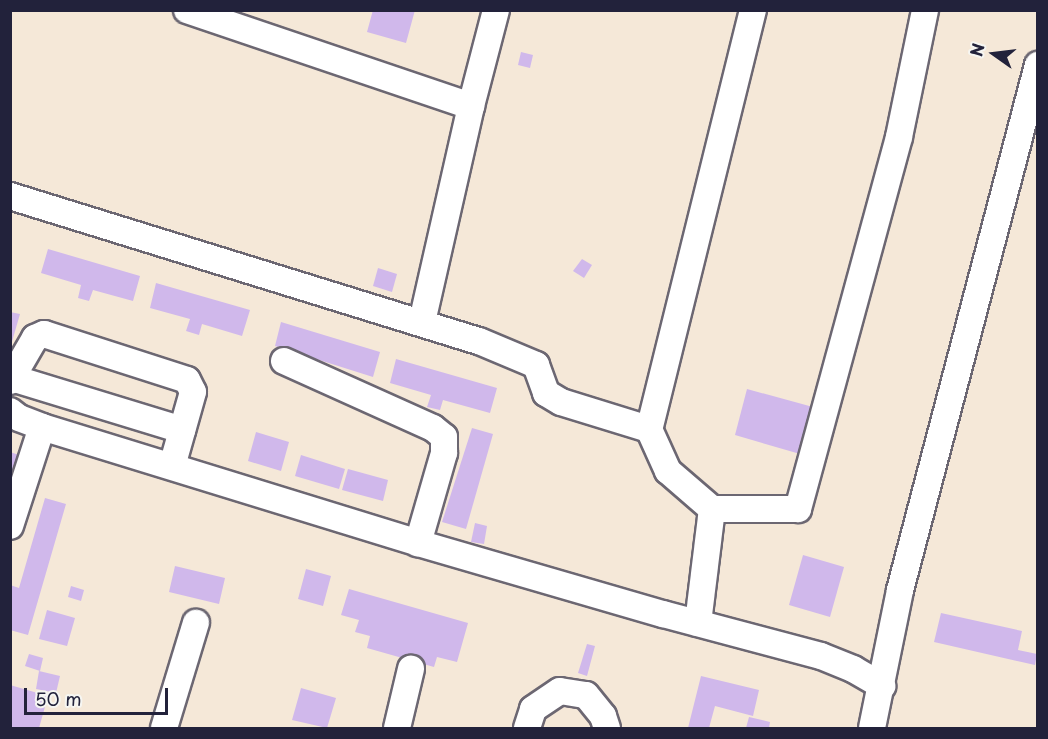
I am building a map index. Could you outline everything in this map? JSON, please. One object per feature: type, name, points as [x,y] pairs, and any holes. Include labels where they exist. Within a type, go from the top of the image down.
[{"type":"street","points":[[187,10],[471,106]]},
{"type":"street","points":[[422,322],[471,106],[496,10]]},
{"type":"street","points":[[753,10],[649,429],[668,471],[712,509],[798,509],[899,137],[925,10]]},
{"type":"street","points":[[872,729],[900,590],[1038,66]]},
{"type":"street","points":[[10,196],[479,341],[536,365],[546,393],[561,402],[649,429]]},
{"type":"street","points":[[172,466],[193,392],[187,380],[44,334],[35,338],[11,380],[182,430]]},
{"type":"street","points":[[284,361],[433,428],[444,437],[444,453],[418,543]]},
{"type":"street","points":[[10,411],[19,418],[42,427],[418,543],[821,656],[853,669],[882,686]]},
{"type":"street","points":[[10,526],[42,427]]},
{"type":"street","points":[[698,623],[712,509]]},
{"type":"street","points":[[164,729],[196,623]]},
{"type":"street","points":[[397,729],[411,669]]},
{"type":"street","points":[[527,729],[533,709],[560,691],[586,695],[603,716],[608,729]]},
{"type":"building","points":[[373,10],[415,10],[406,43],[367,32]]},
{"type":"building","points":[[521,52],[533,55],[530,68],[518,65]]},
{"type":"building","points":[[48,249],[140,276],[133,301],[93,290],[89,301],[78,298],[81,285],[41,273]]},
{"type":"building","points":[[582,259],[592,265],[584,278],[573,271]]},
{"type":"building","points":[[378,268],[397,274],[392,292],[373,286]]},
{"type":"building","points":[[156,283],[250,310],[242,336],[202,324],[199,335],[186,331],[190,319],[150,308]]},
{"type":"building","points":[[10,312],[20,314],[11,345],[10,345]]},
{"type":"building","points":[[281,322],[380,352],[373,377],[275,346]]},
{"type":"building","points":[[396,359],[497,388],[490,413],[443,400],[440,410],[427,407],[431,395],[390,383]]},
{"type":"building","points":[[747,389],[813,407],[800,454],[735,435]]},
{"type":"building","points":[[472,428],[493,434],[466,529],[442,522]]},
{"type":"building","points":[[256,432],[289,442],[281,471],[248,461]]},
{"type":"building","points":[[10,452],[19,455],[14,471],[10,470]]},
{"type":"building","points":[[301,455],[345,469],[339,489],[295,476]]},
{"type":"building","points":[[348,469],[388,480],[383,501],[342,490]]},
{"type":"building","points":[[45,498],[66,504],[28,635],[10,630],[10,585],[19,588]]},
{"type":"building","points":[[475,523],[487,526],[484,544],[471,542]]},
{"type":"building","points":[[803,555],[844,567],[830,617],[789,605]]},
{"type":"building","points":[[175,566],[225,578],[219,604],[169,592]]},
{"type":"building","points":[[306,569],[331,576],[323,606],[298,599]]},
{"type":"building","points":[[71,586],[84,590],[81,601],[68,597]]},
{"type":"building","points":[[349,589],[468,623],[457,662],[437,657],[434,667],[367,648],[370,636],[355,632],[359,620],[341,615]]},
{"type":"building","points":[[47,610],[75,618],[67,646],[39,639]]},
{"type":"building","points":[[941,613],[1022,631],[1018,650],[1037,654],[1035,665],[934,642]]},
{"type":"building","points":[[587,644],[595,646],[587,676],[578,673]]},
{"type":"building","points":[[29,654],[43,658],[40,671],[25,666]]},
{"type":"building","points":[[39,671],[60,676],[56,693],[36,689]]},
{"type":"building","points":[[701,676],[759,690],[753,716],[715,706],[709,728],[688,728]]},
{"type":"building","points":[[10,685],[48,696],[39,728],[10,728]]},
{"type":"building","points":[[301,688],[336,698],[327,728],[292,720]]},
{"type":"building","points":[[749,717],[770,722],[769,728],[746,728]]}]
